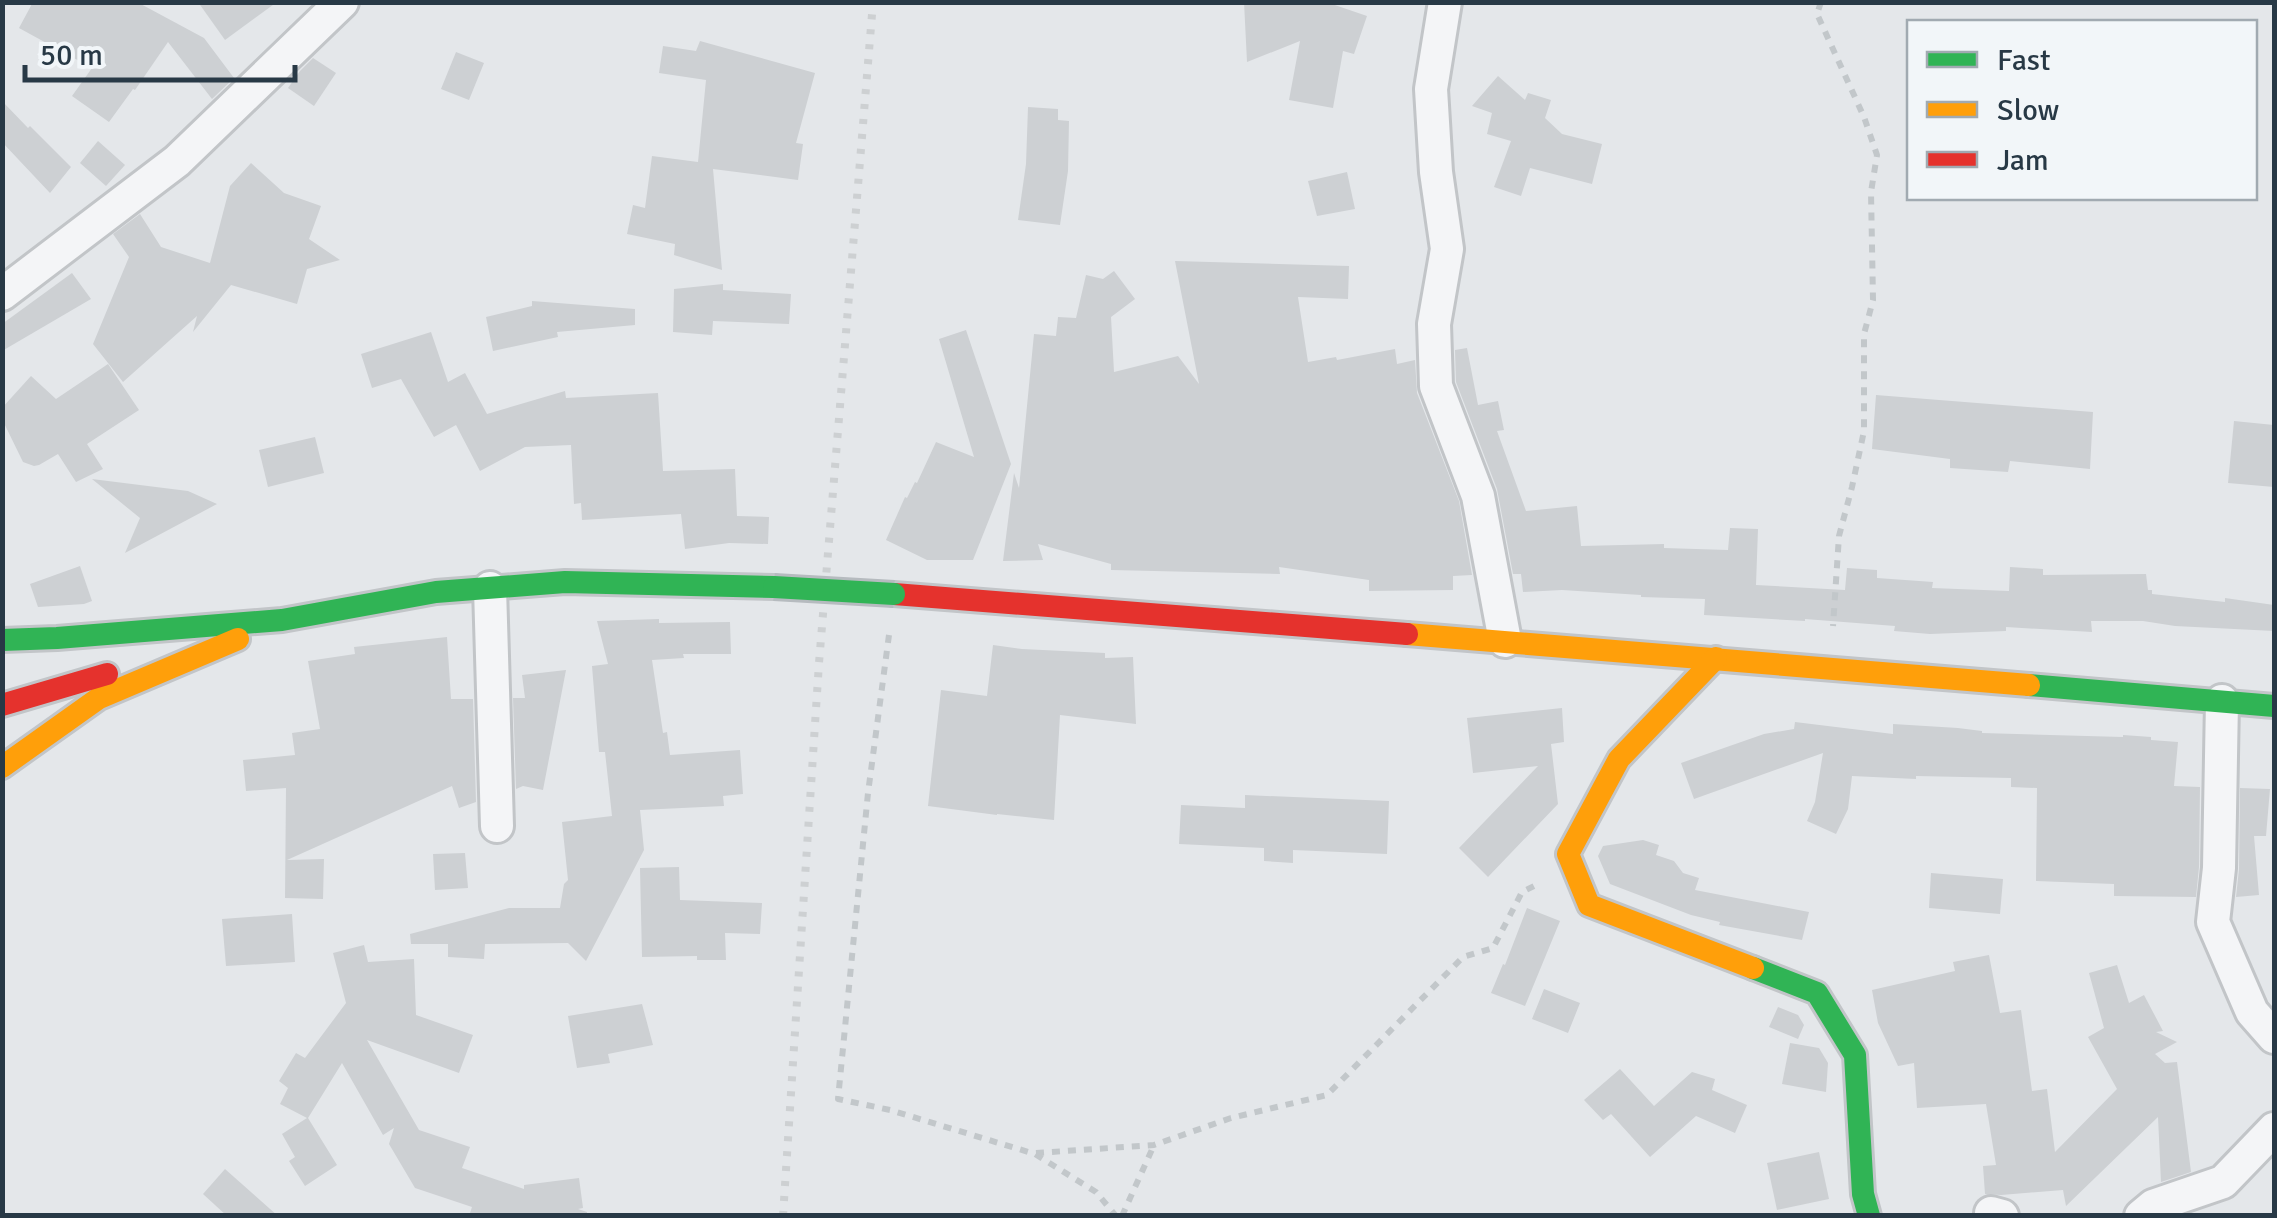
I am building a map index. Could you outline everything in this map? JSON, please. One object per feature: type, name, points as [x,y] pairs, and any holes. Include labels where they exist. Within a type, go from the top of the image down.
[{"type":"main road","points":[[2,640],[282,620],[436,592],[565,582],[774,588],[1505,641],[2274,706]]},
{"type":"main road","points":[[2,706],[282,620]]},
{"type":"main road","points":[[2,766],[99,698],[282,620]]},
{"type":"main road","points":[[1716,658],[1619,759],[1568,854],[1589,905],[1817,993],[1855,1055],[1862,1194],[1869,1216]]},
{"type":"street","points":[[2,294],[177,161],[342,2]]},
{"type":"street","points":[[1445,2],[1432,89],[1436,172],[1447,249],[1434,324],[1436,386],[1478,496],[1505,641]]},
{"type":"street","points":[[490,588],[497,826]]},
{"type":"street","points":[[2222,701],[2213,922],[2252,1012],[2274,1037]]},
{"type":"street","points":[[2141,1216],[2153,1206],[2223,1182],[2274,1129]]},
{"type":"path","points":[[1821,2],[1817,14],[1877,154],[1871,192],[1873,300],[1864,334],[1864,432],[1839,536],[1831,668]]},
{"type":"path","points":[[894,594],[868,793],[838,1099],[890,1110],[1035,1154],[1096,1192],[1119,1216],[1154,1145]]},
{"type":"path","points":[[1035,1154],[1154,1145],[1232,1118],[1327,1095],[1463,956],[1493,948],[1522,892],[1554,877],[1568,854]]},
{"type":"building","points":[[33,2],[137,2],[204,38],[234,78],[212,99],[168,42],[109,122],[72,96],[92,68],[19,28]]},
{"type":"building","points":[[198,2],[277,2],[225,40]]},
{"type":"building","points":[[1244,2],[1326,2],[1367,16],[1354,54],[1343,51],[1333,108],[1289,100],[1300,41],[1247,62]]},
{"type":"building","points":[[700,41],[815,73],[796,143],[803,144],[798,180],[713,169],[722,270],[674,255],[675,244],[627,234],[633,205],[645,208],[652,156],[698,162],[706,80],[659,73],[663,46],[696,51]]},
{"type":"building","points":[[456,52],[484,63],[469,100],[441,89]]},
{"type":"building","points":[[313,58],[336,73],[314,106],[288,88]]},
{"type":"building","points":[[1498,76],[1525,100],[1528,93],[1551,100],[1545,118],[1562,134],[1602,144],[1592,184],[1530,168],[1521,196],[1494,187],[1511,141],[1487,134],[1492,113],[1472,106]]},
{"type":"building","points":[[2,101],[71,167],[50,193],[2,142]]},
{"type":"building","points":[[1028,107],[1058,109],[1058,120],[1069,121],[1068,171],[1060,225],[1018,220],[1026,164]]},
{"type":"building","points":[[98,141],[125,165],[106,186],[80,163]]},
{"type":"building","points":[[251,163],[284,193],[321,206],[309,239],[340,260],[307,269],[297,304],[231,285],[193,332],[197,316],[123,382],[93,344],[129,257],[113,234],[140,214],[161,247],[210,263],[230,186]]},
{"type":"building","points":[[1347,172],[1355,209],[1317,216],[1308,181]]},
{"type":"building","points":[[1175,261],[1349,266],[1348,299],[1298,297],[1308,362],[1395,349],[1397,364],[1415,360],[1417,393],[1459,501],[1472,575],[1453,576],[1453,590],[1369,591],[1369,580],[1279,567],[1280,574],[1111,570],[1111,564],[1038,544],[1043,560],[1003,561],[1014,473],[1019,488],[1034,334],[1056,336],[1058,317],[1076,318],[1086,275],[1103,279],[1114,271],[1135,299],[1111,317],[1114,372],[1178,356],[1199,384]]},
{"type":"building","points":[[72,273],[91,299],[2,351],[2,324]]},
{"type":"building","points":[[723,284],[723,290],[791,294],[789,324],[713,321],[712,335],[673,332],[674,289]]},
{"type":"building","points":[[532,301],[635,309],[635,325],[557,332],[558,337],[493,351],[486,317],[532,306]]},
{"type":"building","points":[[966,330],[1011,464],[973,560],[927,560],[886,540],[936,442],[974,457],[939,339]]},
{"type":"building","points":[[431,332],[448,382],[465,373],[487,414],[565,391],[566,398],[658,393],[663,471],[735,469],[737,516],[769,517],[768,544],[729,543],[685,549],[681,514],[582,520],[581,503],[574,504],[571,445],[525,447],[480,471],[456,425],[434,437],[401,379],[372,388],[361,354]]},
{"type":"building","points":[[1467,348],[1478,405],[1498,401],[1504,430],[1497,431],[1526,511],[1577,506],[1581,546],[1664,544],[1664,548],[1728,550],[1730,528],[1758,529],[1756,585],[1845,590],[1847,568],[1877,570],[1877,578],[1933,582],[1932,588],[2009,591],[2010,567],[2043,569],[2043,575],[2146,574],[2152,594],[2274,605],[2274,631],[2091,621],[2092,632],[2006,627],[2006,631],[1930,634],[1894,631],[1895,626],[1704,615],[1705,599],[1562,590],[1523,592],[1521,574],[1513,574],[1497,489],[1456,382],[1455,350]]},
{"type":"building","points":[[108,364],[139,410],[87,444],[103,469],[76,482],[58,454],[39,465],[23,462],[2,419],[2,408],[31,376],[56,399]]},
{"type":"building","points":[[1876,395],[2093,412],[2090,469],[2010,461],[2008,472],[1950,468],[1950,459],[1872,449]]},
{"type":"building","points":[[2234,421],[2274,425],[2274,487],[2228,483]]},
{"type":"building","points":[[315,437],[324,473],[268,487],[259,450]]},
{"type":"building","points":[[92,479],[188,491],[217,504],[125,553],[140,518]]},
{"type":"building","points":[[80,566],[92,601],[38,607],[30,584]]},
{"type":"building","points":[[659,619],[659,623],[730,622],[731,654],[683,654],[684,658],[652,660],[670,755],[740,750],[743,794],[723,796],[724,806],[640,810],[644,850],[586,961],[568,943],[485,944],[484,959],[448,957],[448,944],[411,944],[410,934],[509,908],[560,908],[568,880],[562,822],[612,816],[605,752],[599,752],[592,666],[608,664],[597,621]]},
{"type":"building","points":[[447,637],[451,699],[473,699],[476,802],[459,808],[452,786],[287,860],[324,859],[323,899],[285,898],[286,788],[246,791],[243,760],[295,755],[292,733],[320,729],[308,661],[355,654],[354,647]]},
{"type":"building","points":[[993,645],[1105,653],[1105,658],[1133,657],[1136,724],[1060,715],[1054,820],[928,806],[941,690],[987,696]]},
{"type":"building","points":[[566,670],[543,790],[523,786],[516,789],[513,698],[525,698],[522,675]]},
{"type":"building","points":[[1562,708],[1564,742],[1551,744],[1558,804],[1488,877],[1459,848],[1538,766],[1473,773],[1467,718]]},
{"type":"building","points":[[1795,722],[1893,734],[1893,724],[1982,733],[2123,735],[2178,742],[2174,786],[2200,787],[2196,897],[2114,896],[2114,884],[2036,881],[2037,788],[2011,787],[2011,778],[1852,776],[1848,809],[1836,834],[1807,821],[1815,802],[1823,753],[1694,799],[1681,763],[1764,734],[1794,729]]},
{"type":"building","points":[[2240,788],[2270,789],[2266,836],[2254,836],[2259,895],[2236,897],[2239,869]]},
{"type":"building","points":[[1245,795],[1389,801],[1387,854],[1293,850],[1293,863],[1264,861],[1264,848],[1179,844],[1181,805],[1245,808]]},
{"type":"building","points":[[1643,840],[1659,845],[1656,855],[1674,861],[1683,873],[1699,878],[1695,890],[1809,912],[1802,940],[1719,925],[1720,922],[1610,884],[1598,856],[1603,846]]},
{"type":"building","points":[[465,853],[468,888],[435,890],[433,854]]},
{"type":"building","points":[[679,867],[680,900],[762,903],[760,934],[725,933],[726,960],[642,957],[640,868]]},
{"type":"building","points":[[1931,873],[2003,879],[2000,914],[1929,908]]},
{"type":"building","points":[[1527,908],[1560,921],[1525,1006],[1491,993]]},
{"type":"building","points":[[292,914],[295,962],[226,966],[222,919]]},
{"type":"building","points":[[364,945],[368,962],[414,959],[416,1015],[473,1035],[459,1073],[367,1040],[419,1130],[470,1147],[462,1168],[524,1189],[524,1185],[579,1178],[583,1208],[578,1209],[587,1212],[587,1216],[469,1216],[472,1207],[415,1188],[389,1144],[394,1128],[383,1135],[342,1063],[308,1118],[337,1165],[305,1186],[289,1161],[295,1157],[282,1134],[307,1118],[280,1104],[288,1088],[279,1081],[296,1053],[305,1058],[346,1003],[333,953]]},
{"type":"building","points":[[1989,955],[2000,1013],[2021,1010],[2032,1091],[2047,1089],[2055,1152],[2117,1089],[2088,1037],[2104,1028],[2089,973],[2117,965],[2129,1003],[2144,995],[2163,1031],[2156,1032],[2177,1042],[2155,1054],[2165,1063],[2177,1062],[2191,1172],[2161,1182],[2158,1117],[2066,1206],[2063,1190],[1985,1194],[1983,1166],[1996,1165],[1986,1104],[1917,1108],[1914,1063],[1898,1066],[1878,1023],[1872,990],[1955,971],[1953,962]]},
{"type":"building","points":[[1544,989],[1580,1003],[1568,1033],[1532,1019]]},
{"type":"building","points":[[642,1004],[653,1045],[608,1054],[610,1063],[577,1068],[568,1016]]},
{"type":"building","points":[[1778,1007],[1798,1015],[1804,1025],[1798,1039],[1769,1027]]},
{"type":"building","points":[[1790,1043],[1819,1048],[1828,1063],[1826,1092],[1782,1084]]},
{"type":"building","points":[[1620,1069],[1654,1106],[1692,1072],[1715,1079],[1712,1090],[1747,1105],[1735,1133],[1696,1116],[1650,1157],[1611,1114],[1603,1120],[1584,1100]]},
{"type":"building","points":[[1819,1152],[1829,1199],[1777,1210],[1767,1163]]},
{"type":"building","points":[[225,1169],[278,1216],[227,1216],[203,1194]]},
{"type":"railway","points":[[783,1216],[819,663],[873,2]]},
{"type":"traffic: fast","points":[[2,640],[282,620],[436,592],[565,582],[774,587]]},
{"type":"traffic: fast","points":[[774,587],[894,594]]},
{"type":"traffic: fast","points":[[2029,685],[2274,706]]},
{"type":"traffic: fast","points":[[1753,968],[1817,993],[1855,1055],[1863,1194],[1869,1216]]},
{"type":"traffic: slow","points":[[1407,634],[2029,685]]},
{"type":"traffic: slow","points":[[2,767],[99,698],[238,639]]},
{"type":"traffic: slow","points":[[1716,658],[1619,759],[1568,854],[1589,905],[1753,968]]},
{"type":"traffic: jam","points":[[894,594],[1407,634]]},
{"type":"traffic: jam","points":[[2,705],[107,674]]}]
